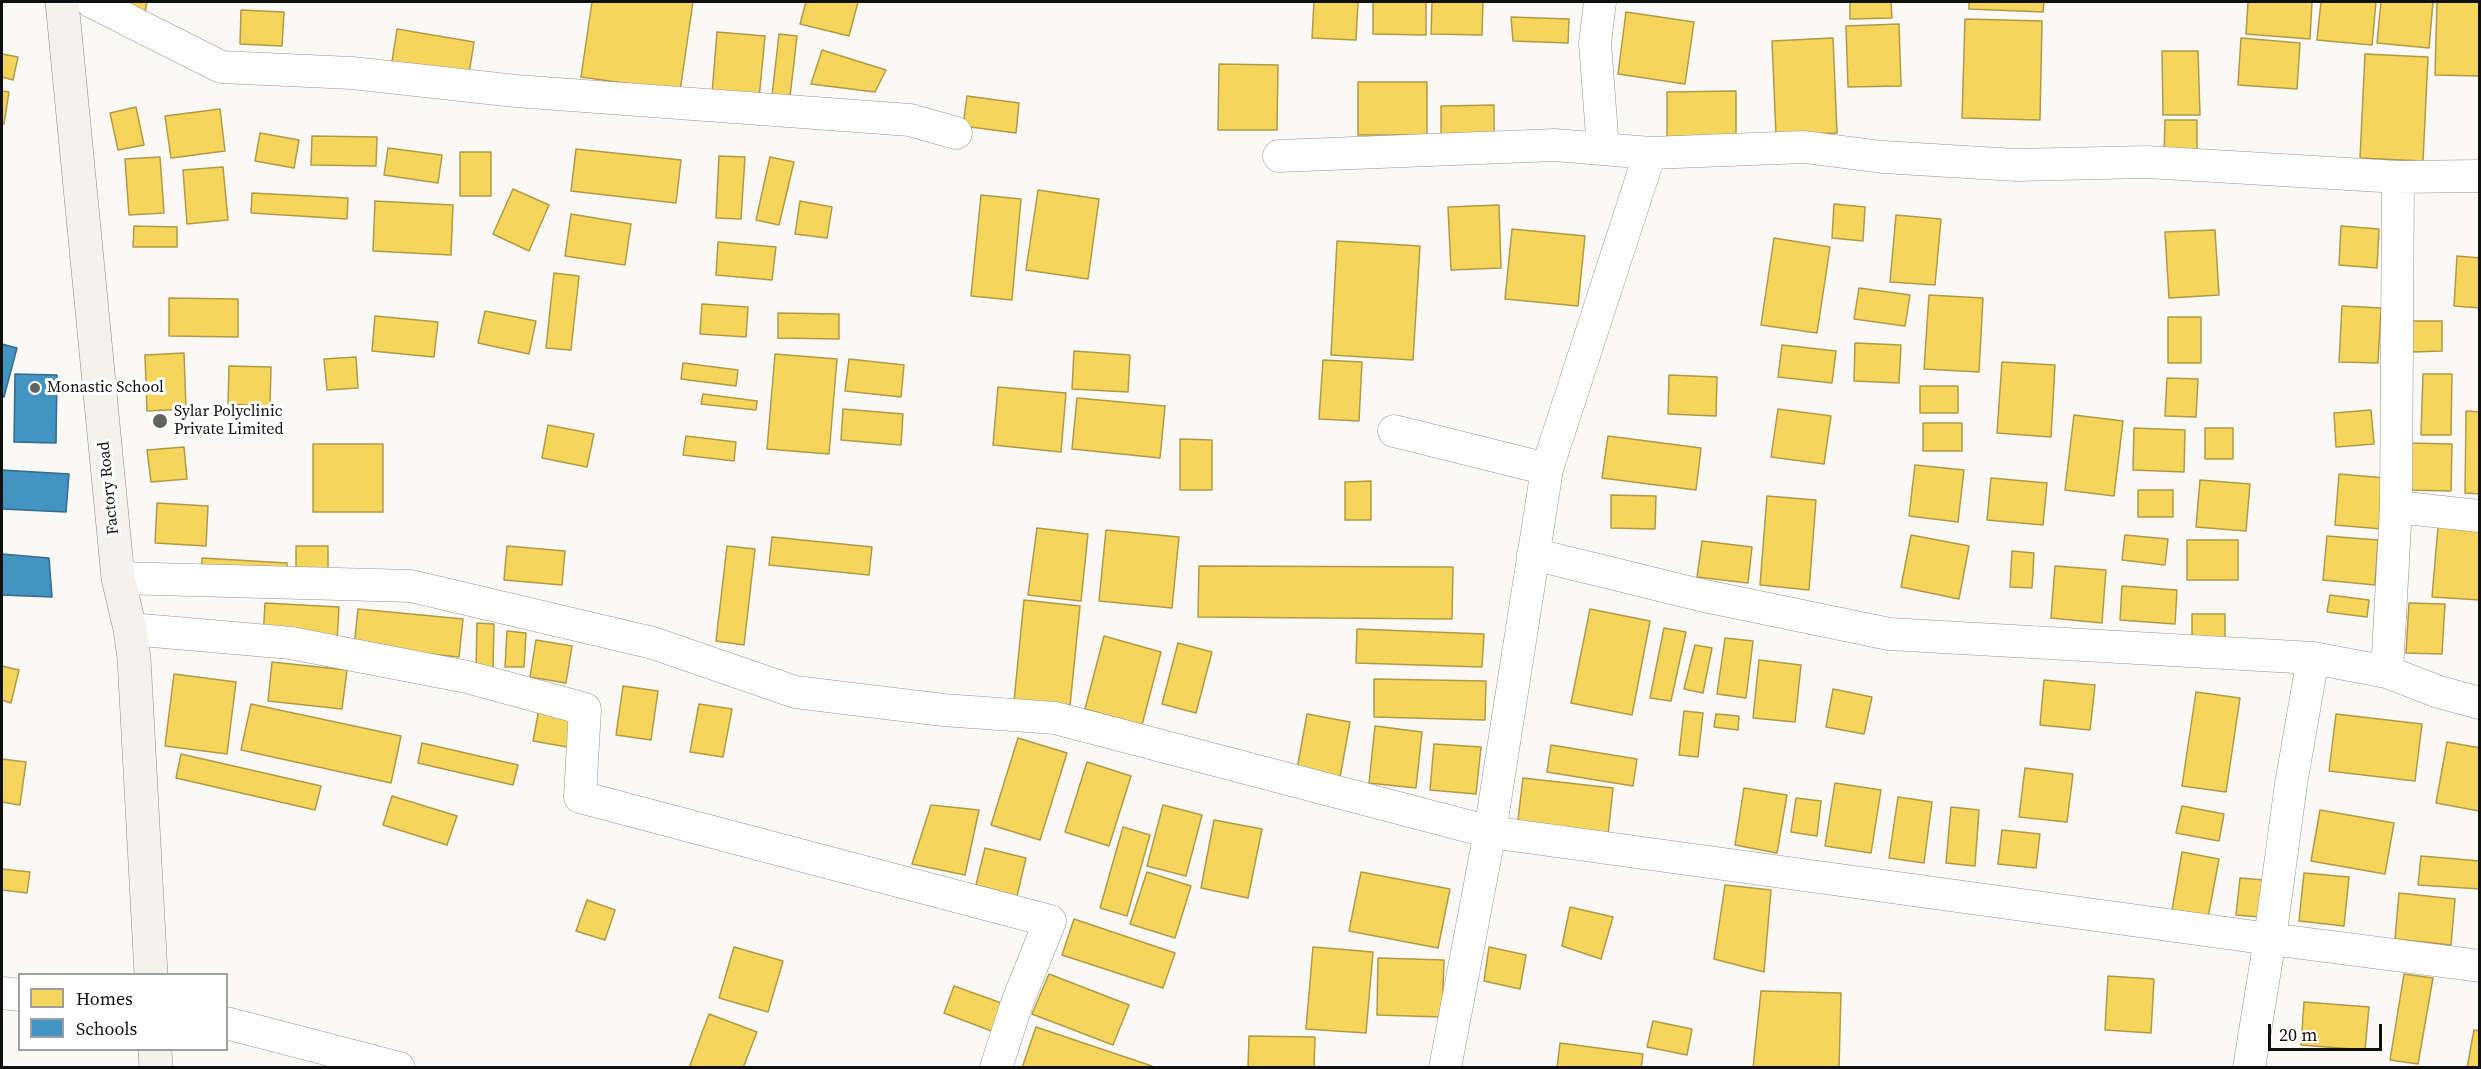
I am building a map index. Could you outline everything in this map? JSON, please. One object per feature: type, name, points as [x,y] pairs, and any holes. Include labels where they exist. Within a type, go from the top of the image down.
[{"type":"main road","name":"Factory Road","points":[[62,2],[118,578],[130,629],[151,973]]},
{"type":"main road","points":[[155,1051],[156,1068]]},
{"type":"street","points":[[92,2],[221,67],[352,73],[516,91],[910,120],[956,133]]},
{"type":"street","points":[[1600,2],[1595,43],[1603,149]]},
{"type":"street","points":[[1279,156],[1555,145],[1650,153],[1804,147],[1883,157],[2016,165],[2147,162],[2398,177],[2479,175]]},
{"type":"street","points":[[1445,1068],[1490,832],[1547,469],[1650,153]]},
{"type":"street","points":[[2387,672],[2396,507],[2398,177]]},
{"type":"street","points":[[1394,431],[1547,469]]},
{"type":"street","points":[[2396,507],[2480,516]]},
{"type":"street","points":[[1533,554],[1700,595],[1889,634],[2313,658],[2387,672],[2439,692],[2480,703]]},
{"type":"street","points":[[118,578],[411,586],[653,643],[795,692],[943,710],[1055,718],[1490,832],[2480,966]]},
{"type":"street","points":[[130,629],[291,643],[467,677],[585,710],[580,797],[1050,921],[1017,1003],[996,1068]]},
{"type":"street","points":[[2249,1068],[2270,939],[2291,784],[2313,658]]},
{"type":"street","points":[[2,993],[18,995]]},
{"type":"street","points":[[228,1024],[399,1068]]},
{"type":"building: Homes","points":[[116,2],[147,2],[145,12]]},
{"type":"building: Homes","points":[[592,2],[693,2],[680,91],[581,77]]},
{"type":"building: Homes","points":[[806,2],[858,2],[849,36],[800,24]]},
{"type":"building: Homes","points":[[1314,2],[1358,2],[1356,40],[1312,38]]},
{"type":"building: Homes","points":[[1373,2],[1426,2],[1426,35],[1373,34]]},
{"type":"building: Homes","points":[[1432,2],[1483,2],[1482,35],[1431,34]]},
{"type":"building: Homes","points":[[1850,2],[1891,2],[1892,18],[1850,19]]},
{"type":"building: Homes","points":[[1969,2],[2044,2],[2043,12],[1969,9]]},
{"type":"building: Homes","points":[[2248,2],[2312,2],[2310,39],[2246,34]]},
{"type":"building: Homes","points":[[2321,2],[2376,2],[2372,45],[2317,40]]},
{"type":"building: Homes","points":[[2381,2],[2433,2],[2429,48],[2377,43]]},
{"type":"building: Homes","points":[[2437,2],[2480,2],[2480,76],[2435,75]]},
{"type":"building: Homes","points":[[241,10],[284,12],[282,46],[240,44]]},
{"type":"building: Homes","points":[[1626,12],[1694,22],[1685,84],[1618,74]]},
{"type":"building: Homes","points":[[1511,17],[1569,19],[1568,43],[1513,41]]},
{"type":"building: Homes","points":[[1965,19],[2042,21],[2040,120],[1962,118]]},
{"type":"building: Homes","points":[[1899,24],[1901,86],[1848,87],[1846,26]]},
{"type":"building: Homes","points":[[397,29],[474,42],[468,80],[391,68]]},
{"type":"building: Homes","points":[[717,32],[765,36],[759,99],[712,94]]},
{"type":"building: Homes","points":[[779,34],[797,36],[790,97],[772,96]]},
{"type":"building: Homes","points":[[1833,38],[1837,133],[1776,135],[1772,41]]},
{"type":"building: Homes","points":[[2241,38],[2300,43],[2297,89],[2238,85]]},
{"type":"building: Homes","points":[[822,50],[886,70],[875,92],[811,84]]},
{"type":"building: Homes","points":[[2162,51],[2198,51],[2200,115],[2163,115]]},
{"type":"building: Homes","points":[[2,54],[18,57],[13,80],[2,77]]},
{"type":"building: Homes","points":[[2365,54],[2428,57],[2423,161],[2360,158]]},
{"type":"building: Homes","points":[[1219,64],[1278,65],[1277,130],[1218,130]]},
{"type":"building: Homes","points":[[1358,82],[1427,82],[1427,135],[1358,135]]},
{"type":"building: Homes","points":[[2,91],[9,92],[4,124],[2,124]]},
{"type":"building: Homes","points":[[1736,91],[1736,135],[1667,137],[1667,92]]},
{"type":"building: Homes","points":[[967,96],[1019,103],[1016,133],[963,126]]},
{"type":"building: Homes","points":[[1494,105],[1494,137],[1441,137],[1441,106]]},
{"type":"building: Homes","points":[[136,107],[144,145],[118,150],[110,113]]},
{"type":"building: Homes","points":[[220,109],[225,151],[171,158],[165,116]]},
{"type":"building: Homes","points":[[2165,120],[2197,120],[2197,155],[2164,155]]},
{"type":"building: Homes","points":[[260,133],[299,140],[294,168],[255,161]]},
{"type":"building: Homes","points":[[312,136],[377,137],[376,166],[311,165]]},
{"type":"building: Homes","points":[[388,148],[442,155],[438,183],[384,175]]},
{"type":"building: Homes","points":[[576,149],[681,160],[676,203],[571,191]]},
{"type":"building: Homes","points":[[460,152],[491,152],[491,196],[460,196]]},
{"type":"building: Homes","points":[[719,156],[745,157],[741,219],[716,218]]},
{"type":"building: Homes","points":[[160,157],[164,213],[129,215],[125,159]]},
{"type":"building: Homes","points":[[770,157],[794,162],[779,225],[756,220]]},
{"type":"building: Homes","points":[[223,167],[228,220],[187,224],[183,170]]},
{"type":"building: Homes","points":[[513,189],[549,205],[529,251],[493,234]]},
{"type":"building: Homes","points":[[1038,190],[1099,199],[1088,279],[1026,270]]},
{"type":"building: Homes","points":[[252,193],[348,198],[347,219],[251,213]]},
{"type":"building: Homes","points":[[981,195],[1021,199],[1012,300],[971,296]]},
{"type":"building: Homes","points":[[375,201],[453,205],[451,255],[373,251]]},
{"type":"building: Homes","points":[[800,201],[832,207],[827,238],[795,234]]},
{"type":"building: Homes","points":[[1834,204],[1865,207],[1863,241],[1832,238]]},
{"type":"building: Homes","points":[[1499,205],[1501,268],[1451,270],[1448,207]]},
{"type":"building: Homes","points":[[571,214],[631,224],[625,265],[565,256]]},
{"type":"building: Homes","points":[[1896,215],[1941,219],[1935,285],[1890,282]]},
{"type":"building: Homes","points":[[134,226],[177,227],[177,247],[133,247]]},
{"type":"building: Homes","points":[[2341,226],[2379,229],[2377,268],[2339,265]]},
{"type":"building: Homes","points":[[1512,229],[1585,236],[1578,306],[1505,299]]},
{"type":"building: Homes","points":[[2215,230],[2219,295],[2169,298],[2165,232]]},
{"type":"building: Homes","points":[[1774,238],[1830,247],[1817,333],[1761,325]]},
{"type":"building: Homes","points":[[1337,241],[1420,246],[1413,360],[1331,355]]},
{"type":"building: Homes","points":[[718,242],[776,247],[772,280],[716,275]]},
{"type":"building: Homes","points":[[2457,256],[2480,258],[2480,308],[2454,306]]},
{"type":"building: Homes","points":[[554,273],[579,276],[571,350],[546,348]]},
{"type":"building: Homes","points":[[1859,288],[1910,295],[1905,326],[1854,319]]},
{"type":"building: Homes","points":[[1929,295],[1983,298],[1979,372],[1924,369]]},
{"type":"building: Homes","points":[[169,298],[238,299],[238,337],[169,336]]},
{"type":"building: Homes","points":[[702,304],[748,307],[746,337],[700,334]]},
{"type":"building: Homes","points":[[2342,306],[2381,308],[2378,363],[2339,362]]},
{"type":"building: Homes","points":[[485,311],[536,321],[529,354],[478,343]]},
{"type":"building: Homes","points":[[778,313],[839,314],[839,339],[778,338]]},
{"type":"building: Homes","points":[[375,316],[438,322],[434,357],[372,351]]},
{"type":"building: Homes","points":[[2168,317],[2201,317],[2201,363],[2168,363]]},
{"type":"building: Homes","points":[[2412,321],[2442,321],[2442,351],[2412,352]]},
{"type":"building: Homes","points":[[1855,343],[1901,345],[1899,383],[1854,381]]},
{"type":"building: Homes","points":[[1782,345],[1836,351],[1832,383],[1778,377]]},
{"type":"building: Homes","points":[[1074,351],[1130,355],[1128,392],[1072,389]]},
{"type":"building: Homes","points":[[184,353],[186,409],[147,411],[145,355]]},
{"type":"building: Homes","points":[[775,354],[837,359],[829,454],[767,449]]},
{"type":"building: Homes","points":[[356,357],[358,388],[327,390],[324,359]]},
{"type":"building: Homes","points":[[849,359],[904,365],[901,397],[845,391]]},
{"type":"building: Homes","points":[[1323,360],[1362,362],[1359,421],[1319,419]]},
{"type":"building: Homes","points":[[2002,362],[2055,365],[2051,437],[1997,433]]},
{"type":"building: Homes","points":[[683,363],[738,370],[736,386],[681,379]]},
{"type":"building: Homes","points":[[229,366],[271,367],[270,406],[228,404]]},
{"type":"building: Homes","points":[[2423,374],[2452,374],[2451,435],[2421,435]]},
{"type":"building: Homes","points":[[1669,375],[1717,377],[1716,416],[1668,414]]},
{"type":"building: Homes","points":[[2167,378],[2198,379],[2196,417],[2165,416]]},
{"type":"building: Homes","points":[[1920,386],[1958,386],[1958,413],[1920,413]]},
{"type":"building: Homes","points":[[998,387],[1066,393],[1061,452],[993,445]]},
{"type":"building: Homes","points":[[703,394],[757,401],[756,410],[701,404]]},
{"type":"building: Homes","points":[[1077,398],[1165,406],[1160,458],[1072,449]]},
{"type":"building: Homes","points":[[843,409],[903,414],[901,445],[841,440]]},
{"type":"building: Homes","points":[[1778,409],[1831,416],[1824,464],[1771,457]]},
{"type":"building: Homes","points":[[2371,410],[2374,444],[2336,447],[2334,413]]},
{"type":"building: Homes","points":[[2466,411],[2480,412],[2480,494],[2465,493]]},
{"type":"building: Homes","points":[[2074,415],[2123,421],[2114,496],[2065,490]]},
{"type":"building: Homes","points":[[1923,423],[1962,423],[1962,451],[1923,451]]},
{"type":"building: Homes","points":[[548,425],[594,434],[587,467],[542,458]]},
{"type":"building: Homes","points":[[2134,428],[2185,430],[2184,472],[2133,470]]},
{"type":"building: Homes","points":[[2205,428],[2233,428],[2233,459],[2205,459]]},
{"type":"building: Homes","points":[[686,436],[736,442],[734,461],[683,455]]},
{"type":"building: Homes","points":[[1608,436],[1701,448],[1696,490],[1602,478]]},
{"type":"building: Homes","points":[[1180,439],[1212,440],[1212,490],[1180,490]]},
{"type":"building: Homes","points":[[2408,443],[2452,444],[2451,491],[2407,490]]},
{"type":"building: Homes","points":[[313,444],[383,444],[383,512],[313,512]]},
{"type":"building: Homes","points":[[184,447],[187,479],[151,482],[147,450]]},
{"type":"building: Homes","points":[[1915,465],[1964,470],[1958,522],[1909,516]]},
{"type":"building: Homes","points":[[2339,474],[2385,478],[2382,529],[2335,525]]},
{"type":"building: Homes","points":[[1991,478],[2047,483],[2043,525],[1987,520]]},
{"type":"building: Homes","points":[[2200,480],[2250,484],[2246,531],[2196,527]]},
{"type":"building: Homes","points":[[1371,481],[1371,520],[1345,520],[1345,482]]},
{"type":"building: Homes","points":[[2138,490],[2173,490],[2173,517],[2138,517]]},
{"type":"building: Homes","points":[[1611,495],[1656,496],[1655,529],[1611,528]]},
{"type":"building: Homes","points":[[1767,496],[1816,500],[1809,590],[1760,585]]},
{"type":"building: Homes","points":[[157,503],[208,506],[206,546],[155,543]]},
{"type":"building: Homes","points":[[2438,527],[2480,530],[2480,600],[2432,597]]},
{"type":"building: Homes","points":[[1037,528],[1088,534],[1081,601],[1028,595]]},
{"type":"building: Homes","points":[[1106,530],[1179,537],[1172,608],[1099,601]]},
{"type":"building: Homes","points":[[1911,535],[1969,546],[1959,599],[1901,587]]},
{"type":"building: Homes","points":[[2125,535],[2168,539],[2165,565],[2122,560]]},
{"type":"building: Homes","points":[[2327,536],[2378,540],[2375,585],[2323,580]]},
{"type":"building: Homes","points":[[772,537],[872,547],[869,575],[769,565]]},
{"type":"building: Homes","points":[[2187,540],[2238,540],[2238,580],[2187,580]]},
{"type":"building: Homes","points":[[1702,541],[1752,547],[1748,583],[1697,577]]},
{"type":"building: Homes","points":[[296,546],[328,546],[328,583],[296,583]]},
{"type":"building: Homes","points":[[507,546],[565,551],[562,585],[504,580]]},
{"type":"building: Homes","points":[[727,546],[755,549],[744,645],[716,641]]},
{"type":"building: Homes","points":[[2012,551],[2034,553],[2032,588],[2010,587]]},
{"type":"building: Homes","points":[[202,558],[287,563],[286,593],[201,588]]},
{"type":"building: Homes","points":[[1199,566],[1453,567],[1452,619],[1198,617]]},
{"type":"building: Homes","points":[[2055,566],[2106,570],[2102,623],[2051,618]]},
{"type":"building: Homes","points":[[2122,586],[2177,590],[2175,624],[2120,620]]},
{"type":"building: Homes","points":[[2330,595],[2369,600],[2367,617],[2327,612]]},
{"type":"building: Homes","points":[[1024,600],[1080,606],[1070,706],[1014,701]]},
{"type":"building: Homes","points":[[265,603],[339,607],[337,641],[263,638]]},
{"type":"building: Homes","points":[[2409,603],[2445,604],[2442,654],[2406,653]]},
{"type":"building: Homes","points":[[358,609],[463,619],[459,657],[354,646]]},
{"type":"building: Homes","points":[[1590,609],[1650,621],[1632,715],[1571,703]]},
{"type":"building: Homes","points":[[2192,614],[2225,614],[2225,643],[2192,643]]},
{"type":"building: Homes","points":[[477,623],[494,624],[493,669],[476,669]]},
{"type":"building: Homes","points":[[1664,628],[1686,632],[1671,701],[1650,698]]},
{"type":"building: Homes","points":[[1357,629],[1484,634],[1482,667],[1356,663]]},
{"type":"building: Homes","points":[[507,631],[526,633],[524,667],[505,667]]},
{"type":"building: Homes","points":[[1104,636],[1161,652],[1142,725],[1085,709]]},
{"type":"building: Homes","points":[[1725,638],[1753,641],[1746,698],[1717,694]]},
{"type":"building: Homes","points":[[536,640],[572,646],[566,683],[530,677]]},
{"type":"building: Homes","points":[[1178,643],[1212,652],[1196,713],[1162,704]]},
{"type":"building: Homes","points":[[1695,645],[1712,648],[1703,693],[1684,689]]},
{"type":"building: Homes","points":[[1759,660],[1801,665],[1795,722],[1753,718]]},
{"type":"building: Homes","points":[[272,662],[347,670],[342,709],[268,701]]},
{"type":"building: Homes","points":[[2,666],[19,670],[11,703],[2,700]]},
{"type":"building: Homes","points":[[174,674],[236,682],[227,754],[165,746]]},
{"type":"building: Homes","points":[[1374,679],[1486,681],[1485,720],[1374,717]]},
{"type":"building: Homes","points":[[2044,680],[2095,685],[2090,730],[2040,725]]},
{"type":"building: Homes","points":[[623,686],[658,691],[651,740],[616,735]]},
{"type":"building: Homes","points":[[1833,689],[1872,697],[1864,734],[1826,727]]},
{"type":"building: Homes","points":[[2196,692],[2240,698],[2226,792],[2182,786]]},
{"type":"building: Homes","points":[[251,704],[401,736],[391,783],[241,750]]},
{"type":"building: Homes","points":[[699,704],[732,709],[723,757],[690,752]]},
{"type":"building: Homes","points":[[539,709],[589,719],[584,750],[533,741]]},
{"type":"building: Homes","points":[[1684,711],[1703,713],[1698,757],[1679,755]]},
{"type":"building: Homes","points":[[1307,714],[1350,722],[1339,783],[1296,775]]},
{"type":"building: Homes","points":[[1716,714],[1739,716],[1738,730],[1714,727]]},
{"type":"building: Homes","points":[[2336,714],[2422,724],[2415,781],[2329,771]]},
{"type":"building: Homes","points":[[1375,726],[1422,732],[1416,788],[1369,783]]},
{"type":"building: Homes","points":[[1018,738],[1067,753],[1040,840],[991,825]]},
{"type":"building: Homes","points":[[2447,742],[2480,748],[2479,811],[2436,803]]},
{"type":"building: Homes","points":[[422,743],[518,765],[513,785],[418,763]]},
{"type":"building: Homes","points":[[1434,744],[1481,747],[1476,794],[1430,790]]},
{"type":"building: Homes","points":[[1551,745],[1637,759],[1633,786],[1547,772]]},
{"type":"building: Homes","points":[[181,754],[321,786],[315,810],[176,778]]},
{"type":"building: Homes","points":[[2,759],[26,762],[20,805],[2,802]]},
{"type":"building: Homes","points":[[1087,762],[1131,776],[1109,846],[1065,832]]},
{"type":"building: Homes","points":[[2025,768],[2073,774],[2067,822],[2019,817]]},
{"type":"building: Homes","points":[[1523,778],[1613,788],[1606,854],[1515,844]]},
{"type":"building: Homes","points":[[1835,783],[1881,790],[1871,853],[1825,846]]},
{"type":"building: Homes","points":[[1744,788],[1787,795],[1777,853],[1735,845]]},
{"type":"building: Homes","points":[[392,796],[457,816],[447,845],[383,825]]},
{"type":"building: Homes","points":[[1898,797],[1932,802],[1924,863],[1889,858]]},
{"type":"building: Homes","points":[[1796,798],[1821,801],[1817,836],[1791,832]]},
{"type":"building: Homes","points":[[931,805],[979,810],[965,875],[912,864]]},
{"type":"building: Homes","points":[[1163,805],[1202,815],[1186,876],[1147,866]]},
{"type":"building: Homes","points":[[2182,806],[2224,814],[2219,841],[2176,833]]},
{"type":"building: Homes","points":[[1951,807],[1979,810],[1975,866],[1946,863]]},
{"type":"building: Homes","points":[[2320,810],[2394,823],[2385,874],[2311,861]]},
{"type":"building: Homes","points":[[1214,820],[1262,829],[1248,898],[1201,888]]},
{"type":"building: Homes","points":[[1123,827],[1150,835],[1127,916],[1100,908]]},
{"type":"building: Homes","points":[[2002,830],[2040,834],[2036,868],[1998,864]]},
{"type":"building: Homes","points":[[985,848],[1026,858],[1017,896],[976,885]]},
{"type":"building: Homes","points":[[2182,852],[2219,859],[2207,923],[2171,916]]},
{"type":"building: Homes","points":[[2421,856],[2480,861],[2480,889],[2418,885]]},
{"type":"building: Homes","points":[[2,869],[30,872],[27,893],[2,890]]},
{"type":"building: Homes","points":[[1147,872],[1191,886],[1175,938],[1130,924]]},
{"type":"building: Homes","points":[[1361,872],[1450,889],[1438,948],[1349,931]]},
{"type":"building: Homes","points":[[2304,873],[2349,877],[2344,926],[2299,921]]},
{"type":"building: Homes","points":[[2240,878],[2263,880],[2259,917],[2236,915]]},
{"type":"building: Homes","points":[[1725,885],[1771,890],[1764,972],[1714,959]]},
{"type":"building: Homes","points":[[2399,893],[2455,899],[2451,945],[2395,939]]},
{"type":"building: Homes","points":[[587,900],[615,910],[605,940],[576,931]]},
{"type":"building: Homes","points":[[1570,907],[1613,917],[1601,959],[1562,946]]},
{"type":"building: Homes","points":[[1074,919],[1175,953],[1163,988],[1062,955]]},
{"type":"building: Homes","points":[[734,947],[783,961],[768,1012],[719,998]]},
{"type":"building: Homes","points":[[1313,947],[1373,952],[1366,1033],[1306,1029]]},
{"type":"building: Homes","points":[[1489,947],[1526,955],[1520,989],[1484,981]]},
{"type":"building: Homes","points":[[1378,958],[1444,960],[1442,1017],[1377,1015]]},
{"type":"building: Homes","points":[[1049,974],[1129,1005],[1113,1045],[1032,1014]]},
{"type":"building: Homes","points":[[2404,974],[2433,978],[2418,1064],[2390,1060]]},
{"type":"building: Homes","points":[[2108,976],[2154,979],[2151,1033],[2105,1030]]},
{"type":"building: Homes","points":[[954,986],[1004,1004],[994,1032],[944,1013]]},
{"type":"building: Homes","points":[[1761,991],[1841,993],[1839,1068],[1753,1068]]},
{"type":"building: Homes","points":[[2304,1002],[2369,1007],[2365,1050],[2301,1045]]},
{"type":"building: Homes","points":[[709,1014],[757,1032],[743,1068],[689,1068]]},
{"type":"building: Homes","points":[[1653,1021],[1692,1029],[1687,1055],[1647,1047]]},
{"type":"building: Homes","points":[[1036,1027],[1152,1066],[1152,1068],[1022,1068]]},
{"type":"building: Homes","points":[[2474,1030],[2480,1031],[2480,1068],[2467,1068]]},
{"type":"building: Homes","points":[[1249,1036],[1315,1037],[1314,1068],[1248,1068]]},
{"type":"building: Homes","points":[[1560,1043],[1643,1054],[1641,1068],[1557,1068]]},
{"type":"building: Schools","points":[[2,344],[17,348],[4,397],[2,396]]},
{"type":"building: Schools","points":[[15,374],[57,375],[56,443],[14,442]]},
{"type":"building: Schools","points":[[2,470],[69,474],[66,512],[2,509]]},
{"type":"building: Schools","points":[[2,554],[49,558],[52,597],[2,595]]},
{"type":"place","name":"Monastic School","points":[[35,388]]},
{"type":"place","name":"Sylar Polyclinic Private Limited","points":[[160,421]]}]
